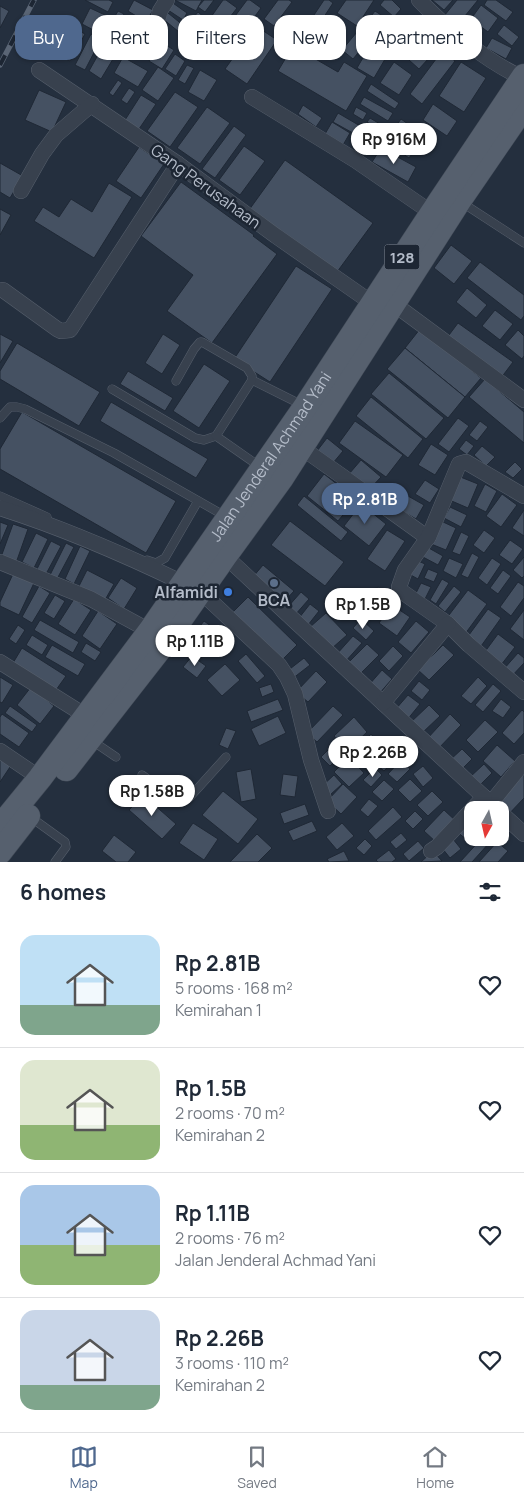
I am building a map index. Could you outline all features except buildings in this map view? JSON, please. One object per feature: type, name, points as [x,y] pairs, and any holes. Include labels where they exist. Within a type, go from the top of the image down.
[{"type":"main road","name":"Jalan Jenderal Achmad Yani","points":[[0,852],[36,821],[96,744],[158,651],[228,518],[272,474],[302,448],[432,212],[524,77]]},
{"type":"main road","name":"Jalan Jenderal Achmad Yani","points":[[1,823],[40,778],[150,631],[225,556],[272,474],[305,407],[460,200],[524,106]]},
{"type":"street","points":[[159,15],[167,0]]},
{"type":"street","points":[[418,0],[458,36],[509,71],[524,77]]},
{"type":"street","name":"Gang Perusahaan","points":[[39,70],[92,104],[178,164],[276,236],[383,304],[524,400]]},
{"type":"street","points":[[252,97],[356,160],[432,212]]},
{"type":"street","points":[[21,191],[42,154],[56,135],[92,104]]},
{"type":"street","points":[[3,290],[61,332],[70,330],[178,164]]},
{"type":"street","points":[[302,448],[428,538]]},
{"type":"street","points":[[524,496],[467,463],[461,462],[458,465],[428,538],[405,570],[398,587],[448,624],[469,645],[524,692]]},
{"type":"street","points":[[0,508],[51,525],[123,554],[192,587],[279,665],[295,694],[311,760],[328,811]]},
{"type":"street","points":[[225,556],[489,801]]},
{"type":"street","points":[[0,562],[91,599],[150,631]]},
{"type":"street","points":[[383,703],[448,624]]},
{"type":"street","points":[[0,662],[86,716]]},
{"type":"street","points":[[0,751],[40,778]]},
{"type":"street","points":[[496,801],[524,762]]},
{"type":"street","points":[[509,820],[524,834]]},
{"type":"street","points":[[431,851],[464,827]]},
{"type":"lane","points":[[460,200],[524,243]]},
{"type":"lane","points":[[112,389],[195,438],[204,440],[216,436],[252,380],[252,376],[247,368],[200,342],[176,381]]},
{"type":"lane","points":[[252,380],[305,407]]},
{"type":"lane","points":[[0,418],[10,408],[17,406],[25,409],[114,453],[228,518]]},
{"type":"lane","points":[[216,436],[272,474]]},
{"type":"lane","points":[[0,496],[156,563],[168,554],[198,501]]},
{"type":"lane","points":[[96,744],[114,756]]},
{"type":"lane","points":[[142,775],[175,799],[189,798],[226,757]]},
{"type":"lane","points":[[36,821],[65,842],[66,846],[55,862]]},
{"type":"railway","points":[[0,65],[34,0]]},
{"type":"place","name":"BCA","points":[[274,583]]},
{"type":"place","name":"Alfamidi","points":[[228,592]]}]
